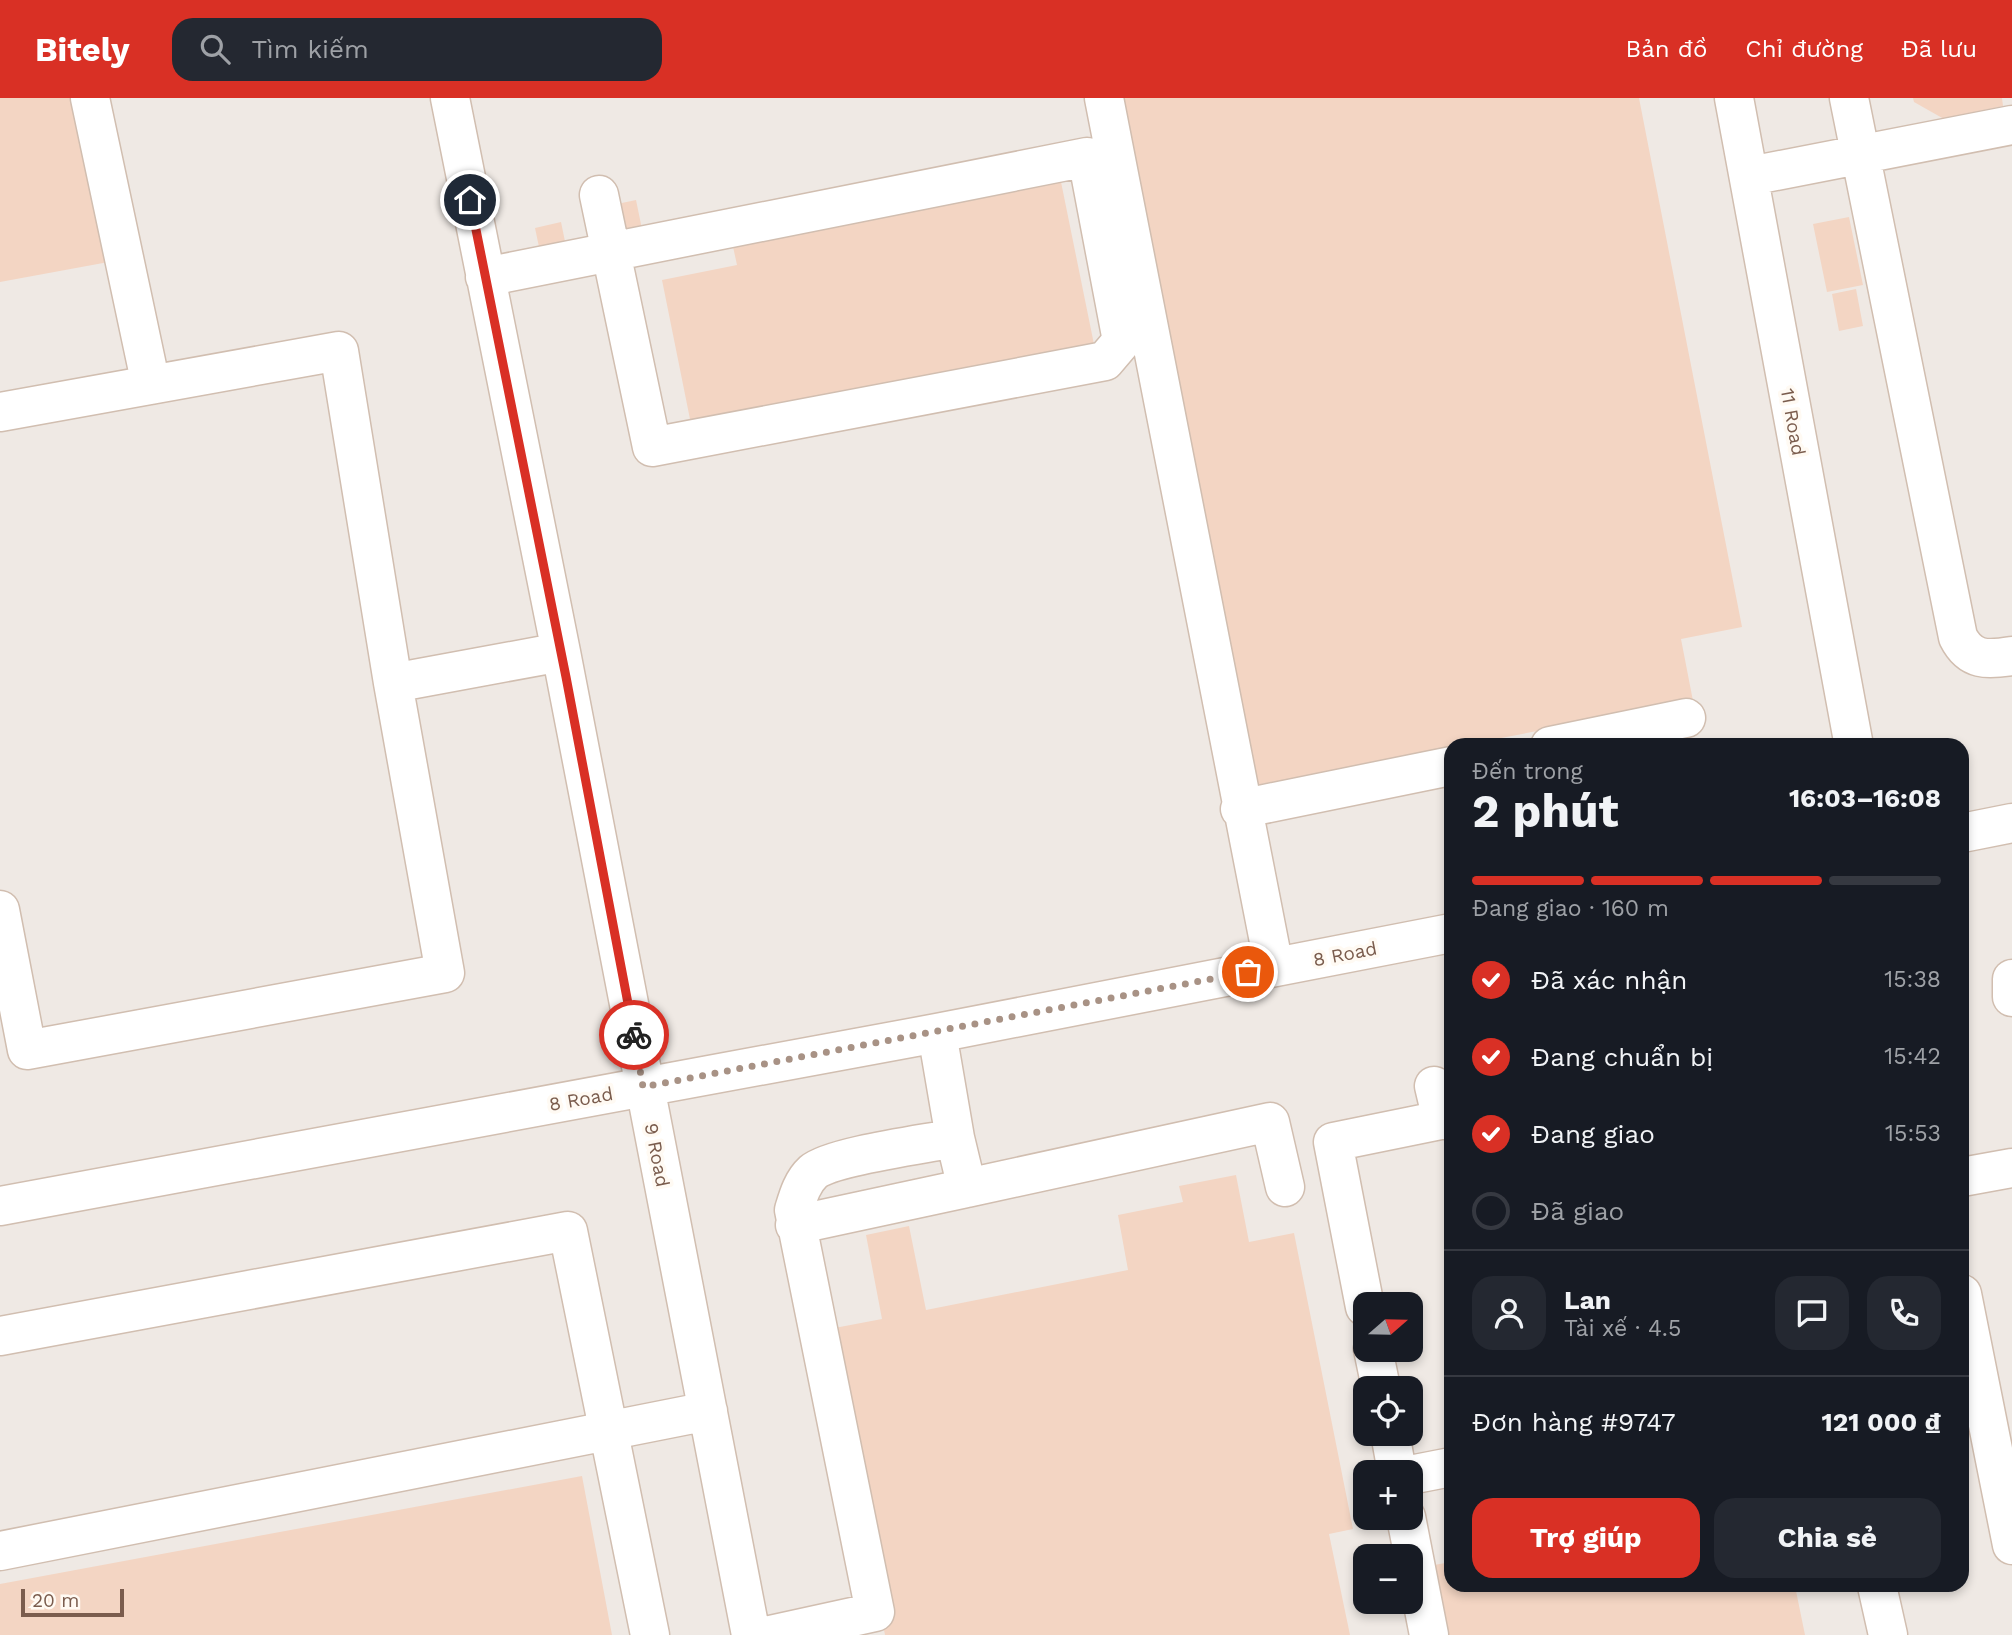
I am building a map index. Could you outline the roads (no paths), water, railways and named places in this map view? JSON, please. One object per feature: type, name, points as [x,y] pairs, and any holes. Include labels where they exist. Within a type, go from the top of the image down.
[{"type":"street","points":[[90,98],[151,385]]},
{"type":"street","name":"9 Road","points":[[450,98],[561,652],[751,1635]]},
{"type":"street","points":[[1104,98],[1240,809],[1274,967]]},
{"type":"street","name":"11 Road","points":[[1734,98],[1853,738]]},
{"type":"street","points":[[1849,98],[1958,637],[1965,651],[1976,656],[1996,659],[2012,656]]},
{"type":"street","points":[[1750,176],[2012,125]]},
{"type":"street","points":[[485,277],[608,253],[1087,157],[1122,341],[1105,361],[652,447],[608,253],[599,195]]},
{"type":"street","points":[[0,412],[339,351],[393,682],[446,973],[27,1050],[0,909]]},
{"type":"street","points":[[393,682],[561,652]]},
{"type":"street","points":[[1589,738],[1686,718]]},
{"type":"street","points":[[1240,809],[1444,767]]},
{"type":"street","points":[[1969,832],[2012,823]]},
{"type":"street","name":"8 Road","points":[[0,1206],[937,1033],[1444,934]]},
{"type":"street","points":[[2012,979],[2012,997]]},
{"type":"street","points":[[937,1033],[955,1138],[967,1188]]},
{"type":"street","points":[[1362,1292],[1333,1142],[1442,1108]]},
{"type":"street","points":[[795,1225],[1270,1122],[1285,1187]]},
{"type":"street","points":[[770,1635],[875,1612],[795,1225],[794,1210],[800,1189],[813,1172],[833,1163],[955,1138]]},
{"type":"street","points":[[1969,1177],[2012,1168]]},
{"type":"street","points":[[0,1336],[568,1231],[650,1635]]},
{"type":"street","points":[[1970,1382],[2012,1545]]},
{"type":"street","points":[[0,1551],[708,1411]]},
{"type":"street","points":[[1423,1472],[1444,1468]]},
{"type":"street","points":[[1409,1530],[1429,1635]]},
{"type":"street","points":[[1878,1592],[1888,1635]]}]
